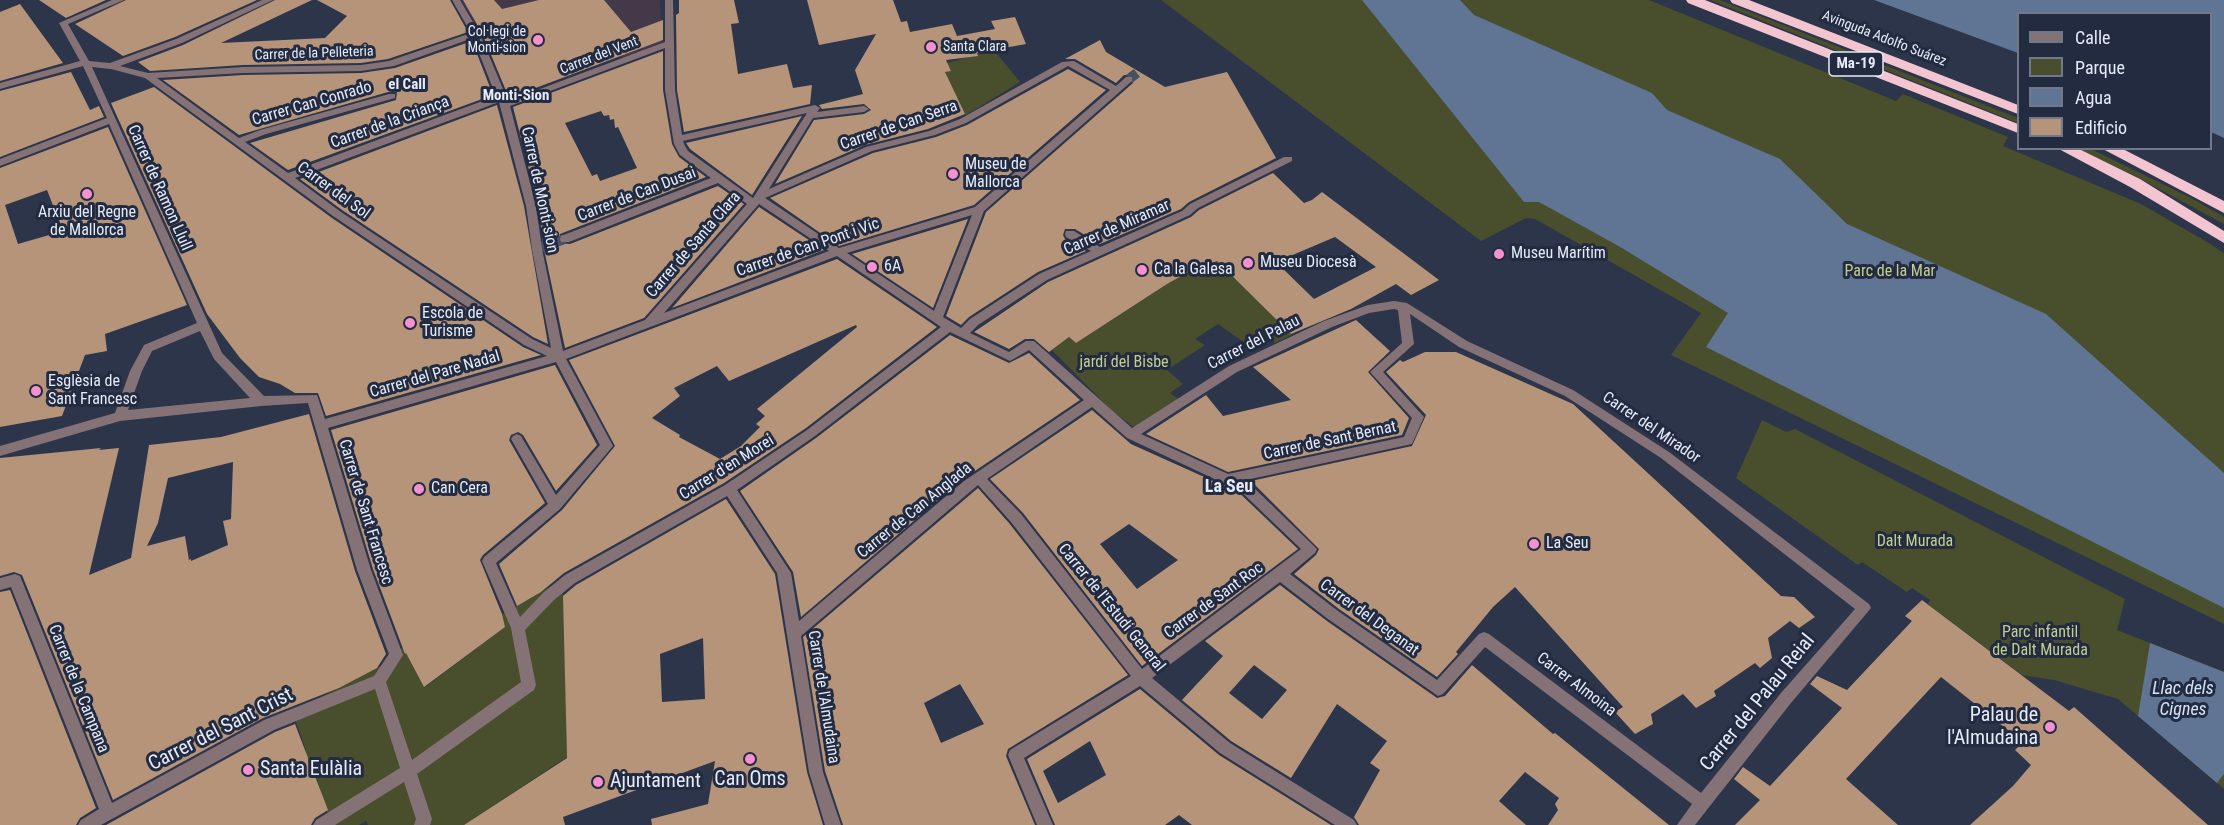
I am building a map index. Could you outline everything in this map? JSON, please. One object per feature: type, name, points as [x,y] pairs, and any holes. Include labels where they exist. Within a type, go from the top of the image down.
[{"type":"highway","name":"Avinguda Adolfo Suárez","points":[[1693,0],[2017,128]]},
{"type":"highway","name":"Avinguda Adolfo Suárez","points":[[1737,0],[2017,109]]},
{"type":"highway","points":[[2068,150],[2135,183],[2224,238]]},
{"type":"highway","points":[[2112,150],[2219,204]]},
{"type":"street","name":"Carrer de Ramon Llull","points":[[120,0],[63,23],[86,63],[218,356],[261,401]]},
{"type":"street","points":[[111,66],[179,41],[269,0]]},
{"type":"street","name":"Carrer de Monti-sion","points":[[456,0],[476,34],[503,101],[531,206],[559,357],[607,446],[555,505]]},
{"type":"street","points":[[669,0],[670,90],[679,139],[684,153],[949,327],[1010,357],[1030,344],[1131,435],[1227,479],[1235,478]]},
{"type":"street","name":"Carrer de la Pelleteria","points":[[148,76],[243,70],[361,68],[391,64],[476,34]]},
{"type":"street","name":"Carrer del Vent","points":[[503,101],[668,44]]},
{"type":"street","name":"Carrer del Sol","points":[[0,86],[86,63],[111,66],[148,76],[337,214],[528,342],[559,357]]},
{"type":"street","name":"Carrer de Can Serra","points":[[755,200],[869,149],[932,133],[963,121],[1046,74],[1071,63],[1115,89]]},
{"type":"street","points":[[937,319],[967,236],[980,209],[1129,79]]},
{"type":"street","name":"Carrer Can Conrado","points":[[240,141],[263,132],[392,96]]},
{"type":"street","name":"Carrer de la Criança","points":[[288,177],[503,101]]},
{"type":"street","points":[[679,139],[812,112],[864,109]]},
{"type":"street","name":"Carrer de Santa Clara","points":[[559,357],[649,323],[755,200],[812,112]]},
{"type":"street","points":[[0,162],[112,119]]},
{"type":"street","name":"Carrer de Miramar","points":[[963,333],[974,322],[1043,277],[1178,217],[1194,206],[1288,159]]},
{"type":"street","name":"Carrer de Can Dusai","points":[[565,239],[720,178]]},
{"type":"street","name":"Carrer de Can Pont i Vic","points":[[649,323],[837,252],[980,209]]},
{"type":"street","points":[[1070,234],[1099,251]]},
{"type":"street","name":"Carrer del Palau","points":[[1131,435],[1233,369],[1368,309],[1402,306]]},
{"type":"street","name":"Carrer de Sant Bernat","points":[[1235,478],[1408,441],[1418,417],[1376,372],[1408,344],[1402,306]]},
{"type":"street","name":"Carrer del Mirador","points":[[1402,306],[1463,344],[1569,393],[1656,448],[1864,608]]},
{"type":"street","points":[[120,416],[136,371],[148,348],[203,325]]},
{"type":"street","name":"Carrer d'en Morei","points":[[518,628],[549,596],[570,579],[729,489],[811,432],[949,327]]},
{"type":"street","name":"Carrer del Pare Nadal","points":[[321,425],[559,357]]},
{"type":"street","name":"Carrer de Sant Francesc","points":[[261,401],[313,398],[364,570],[396,655],[380,681]]},
{"type":"street","points":[[0,451],[120,416],[261,401]]},
{"type":"street","name":"Carrer de Can Anglada","points":[[794,633],[979,478],[1092,401]]},
{"type":"street","points":[[321,825],[409,771],[528,686],[518,628],[489,561],[555,505],[517,439]]},
{"type":"street","name":"Carrer de l'Estudi General","points":[[979,478],[1016,518],[1141,678],[1225,748],[1349,825]]},
{"type":"street","name":"Carrer de Sant Roc","points":[[1045,825],[1015,755],[1141,678],[1310,549],[1235,478]]},
{"type":"street","name":"Carrer de l'Almudaina","points":[[729,489],[782,570],[816,772],[833,825]]},
{"type":"street","name":"Carrer del Deganat","points":[[1280,574],[1333,615],[1438,689]]},
{"type":"street","name":"Carrer de la Campana","points":[[0,584],[15,580],[108,812]]},
{"type":"street","name":"Carrer del Palau Reial","points":[[1685,825],[1786,698],[1864,608]]},
{"type":"street","name":"Carrer Almoina","points":[[1438,689],[1484,638],[1702,803]]},
{"type":"street","points":[[380,681],[424,819],[422,825]]},
{"type":"street","name":"Carrer del Sant Crist","points":[[86,825],[269,725],[380,681]]},
{"type":"shaded area","name":"Col·legi de Monti-sion","points":[[461,0],[660,0],[662,44],[623,59],[603,36],[503,71]]},
{"type":"green space","name":"Parc de la Mar","points":[[1161,0],[1649,0],[1896,101],[1903,94],[2008,137],[2003,146],[2141,204],[2207,242],[2224,253],[2224,624],[1671,355],[1701,313],[1535,219],[1526,218],[1481,241]]},
{"type":"green space","points":[[1710,0],[1720,0],[2017,118],[2017,123]]},
{"type":"green space","points":[[994,50],[1020,82],[966,115],[959,109],[945,72],[951,70],[947,63]]},
{"type":"green space","points":[[2079,150],[2093,150],[2191,198],[2224,217],[2224,224],[2133,175]]},
{"type":"green space","name":"jardí del Bisbe","points":[[1217,261],[1292,335],[1275,343],[1265,333],[1245,343],[1218,324],[1195,339],[1205,345],[1167,370],[1183,384],[1170,393],[1180,400],[1142,426],[1132,426],[1111,410],[1052,350],[1069,337],[1076,343],[1167,284],[1205,263],[1208,265]]},
{"type":"green space","points":[[1762,420],[1786,432],[1795,429],[2125,599],[2117,630],[2224,672],[2224,789],[2118,699],[2054,680],[2022,675],[1928,604],[1930,600],[1912,588],[1907,592],[1862,562],[1858,565],[1736,478]]},
{"type":"green space","points":[[553,585],[564,595],[567,757],[464,825],[368,825],[366,821],[359,825],[331,825],[317,779],[299,788],[289,761],[306,751],[294,716],[298,709],[386,663],[403,647],[425,687],[505,627],[501,615]]},
{"type":"water","points":[[1362,0],[1460,0],[1474,15],[1652,93],[1667,110],[1780,159],[1847,224],[2046,314],[2224,473],[2224,608],[1706,347],[1728,313],[1622,248],[1539,202],[1524,202]]},
{"type":"water","points":[[1874,0],[2224,0],[2224,138],[2212,132],[2212,12],[2017,12],[2017,53]]},
{"type":"water","name":"Llac dels Cignes","points":[[2150,643],[2224,672],[2224,774],[2217,783],[2138,716]]},
{"type":"building","points":[[39,0],[106,0],[66,18]]},
{"type":"building","points":[[126,0],[257,0],[175,37],[123,56],[75,24]]},
{"type":"building","points":[[275,0],[312,0],[221,43],[325,38],[347,16],[317,0],[450,0],[468,32],[388,59],[361,63],[243,65],[150,71],[138,62],[183,45]]},
{"type":"building","name":"Col·legi de Monti-sion","points":[[463,0],[494,0],[502,9],[539,0],[604,0],[631,32],[663,20],[663,40],[509,98],[482,33]]},
{"type":"building","points":[[679,0],[734,0],[739,23],[731,24],[738,74],[787,64],[793,88],[812,85],[810,104],[684,132],[677,90],[676,15],[679,13]]},
{"type":"building","points":[[807,0],[893,0],[901,22],[907,21],[910,32],[952,24],[957,36],[995,29],[991,21],[1015,17],[1026,44],[977,53],[978,56],[946,60],[951,71],[945,72],[965,114],[928,129],[865,145],[775,184],[814,120],[864,114],[871,110],[864,104],[822,109],[819,105],[863,94],[855,70],[876,34],[819,45]]},
{"type":"building","points":[[20,4],[63,63],[0,81],[0,12]]},
{"type":"building","points":[[1100,40],[1106,52],[1165,87],[1227,72],[1276,158],[1189,202],[1181,209],[1100,244],[1075,229],[1065,229],[1063,235],[1065,239],[1086,251],[1038,272],[969,317],[961,325],[946,316],[986,212],[1133,83],[1132,75],[1124,75],[1116,83],[1075,59],[1065,59]]},
{"type":"building","points":[[472,41],[493,95],[288,170],[250,143],[396,100],[397,92],[388,92],[239,135],[163,80],[243,75],[361,73],[395,68]]},
{"type":"building","points":[[663,51],[663,90],[672,144],[679,157],[706,177],[560,234],[559,243],[570,244],[718,186],[744,204],[644,318],[565,348],[544,249],[538,205],[513,107]],"holes":[[[601,111],[604,116],[609,115],[610,120],[614,119],[615,128],[618,127],[637,168],[600,181],[597,174],[592,176],[565,123]]]},
{"type":"building","points":[[1068,69],[1106,90],[974,205],[839,246],[770,198],[873,153],[936,137],[967,125]]},
{"type":"building","points":[[71,72],[90,110],[99,106],[104,117],[0,157],[0,91]]},
{"type":"building","points":[[154,87],[332,218],[523,347],[541,355],[326,416],[318,393],[295,393],[280,384],[259,377],[240,358],[207,314],[111,103]]},
{"type":"building","points":[[497,105],[524,206],[548,344],[533,337],[342,210],[300,179]]},
{"type":"building","points":[[802,116],[752,195],[690,149],[686,143]]},
{"type":"building","points":[[108,127],[187,305],[105,334],[107,351],[85,355],[62,416],[0,427],[0,168]],"holes":[[[47,190],[63,231],[18,244],[5,205]]]},
{"type":"building","points":[[1273,173],[1304,203],[1322,192],[1439,280],[1411,295],[1396,284],[1351,309],[1291,334],[1217,261],[1208,265],[1205,263],[1167,284],[1076,343],[1069,337],[1049,352],[1034,339],[1025,339],[1009,349],[974,332],[1048,282],[1191,217],[1199,210]],"holes":[[[1335,237],[1376,267],[1314,299],[1276,262]]]},
{"type":"building","points":[[759,207],[824,250],[672,308]]},
{"type":"building","points":[[968,219],[933,308],[852,254]]},
{"type":"building","points":[[837,259],[937,327],[806,428],[724,483],[564,573],[541,592],[517,606],[499,564],[562,510],[615,446],[569,360]],"holes":[[[856,325],[857,327],[757,409],[765,416],[756,424],[760,427],[741,446],[720,459],[679,437],[680,435],[652,418],[680,396],[674,388],[717,366],[729,381]]]},
{"type":"building","points":[[1356,320],[1390,351],[1368,372],[1409,418],[1402,435],[1228,472],[1146,434],[1206,395],[1223,416],[1291,400],[1253,367]]},
{"type":"building","points":[[950,335],[1009,363],[1029,353],[1080,400],[963,479],[801,617],[793,572],[740,491],[816,438]]},
{"type":"building","name":"La Seu","points":[[1425,352],[1456,352],[1573,404],[1781,596],[1794,597],[1815,617],[1799,628],[1790,621],[1768,638],[1772,658],[1760,668],[1755,663],[1714,691],[1716,696],[1696,708],[1683,694],[1651,714],[1653,724],[1635,734],[1615,712],[1623,707],[1515,587],[1493,607],[1456,652],[1458,654],[1437,677],[1339,609],[1294,574],[1316,555],[1319,549],[1251,481],[1412,446],[1426,415],[1386,372],[1400,360],[1403,362]]},
{"type":"building","points":[[555,365],[597,445],[556,491],[523,435],[518,432],[511,435],[509,440],[545,503],[480,560],[505,627],[424,687],[405,654],[373,569],[331,430]]},
{"type":"building","points":[[1092,410],[1131,444],[1222,485],[1231,485],[1298,549],[1142,666],[1023,513],[990,479]],"holes":[[[1129,524],[1178,560],[1137,589],[1100,544]]]},
{"type":"building","points":[[309,414],[355,571],[386,654],[377,668],[339,688],[263,718],[113,800],[22,575],[14,572],[0,576],[0,458],[119,448],[89,575],[131,558],[149,445],[221,437]],"holes":[[[233,462],[231,519],[223,521],[228,545],[191,561],[185,536],[147,546],[158,523],[168,478]]]},
{"type":"building","points":[[978,488],[1009,523],[1128,675],[1008,749],[1006,756],[1035,825],[843,825],[825,771],[803,637]],"holes":[[[960,684],[984,724],[941,743],[924,703]]]},
{"type":"building","points":[[726,499],[775,574],[807,772],[823,825],[652,825],[651,819],[708,804],[715,761],[563,817],[565,825],[464,825],[567,758],[563,596],[576,585]],"holes":[[[703,638],[705,699],[662,702],[660,654]]]},
{"type":"building","points":[[1280,585],[1437,698],[1445,696],[1472,665],[1553,734],[1555,733],[1669,825],[1548,825],[1558,810],[1555,804],[1559,798],[1525,772],[1499,801],[1526,825],[1359,825],[1354,817],[1380,770],[1370,763],[1387,741],[1337,704],[1291,778],[1231,741],[1182,700],[1223,656],[1205,641]],"holes":[[[1254,665],[1287,690],[1262,719],[1229,693]]]},
{"type":"building","points":[[10,590],[96,808],[80,818],[76,825],[0,825],[0,592]]},
{"type":"building","name":"Palau de l'Almudaina","points":[[1922,600],[2069,711],[2074,707],[2208,825],[1970,825],[2013,786],[2031,765],[2015,750],[2023,742],[1941,677],[1846,779],[1898,825],[1735,825],[1760,800],[1734,779],[1743,767],[1770,786],[1842,708],[1810,684],[1817,676],[1847,690],[1912,621],[1905,616]]},
{"type":"building","points":[[1140,689],[1219,755],[1331,825],[1192,825],[1179,815],[1165,825],[1055,825],[1027,759]],"holes":[[[1090,741],[1106,775],[1058,803],[1043,771]]]},
{"type":"building","name":"Santa Eulàlia","points":[[295,724],[328,810],[315,818],[311,825],[106,825],[275,732]]},
{"type":"tunnel","points":[[1129,79],[1138,72]]},
{"type":"tunnel","points":[[541,247],[565,239]]},
{"type":"place","name":"Col·legi de Monti-sion","points":[[538,40]]},
{"type":"place","name":"Santa Clara","points":[[931,47]]},
{"type":"place","name":"Museu de Mallorca","points":[[953,174]]},
{"type":"place","name":"Arxiu del Regne de Mallorca","points":[[87,194]]},
{"type":"place","name":"Museu Marítim","points":[[1499,254]]},
{"type":"place","name":"Museu Diocesà","points":[[1248,263]]},
{"type":"place","name":"6A","points":[[872,267]]},
{"type":"place","name":"Ca la Galesa","points":[[1142,270]]},
{"type":"place","name":"Escola de Turisme","points":[[410,323]]},
{"type":"place","name":"Esglèsia de Sant Francesc","points":[[36,391]]},
{"type":"place","name":"Can Cera","points":[[419,489]]},
{"type":"place","name":"La Seu","points":[[1534,544]]},
{"type":"place","name":"Palau de l'Almudaina","points":[[2050,727]]},
{"type":"place","name":"Can Oms","points":[[750,759]]},
{"type":"place","name":"Santa Eulàlia","points":[[248,770]]},
{"type":"place","name":"Ajuntament","points":[[598,782]]},
{"type":"district","name":"el Call","points":[[407,85]]},
{"type":"district","name":"Monti-Sion","points":[[516,96]]},
{"type":"district","name":"La Seu","points":[[1229,487]]},
{"type":"park label","name":"Dalt Murada","points":[[1915,542]]},
{"type":"park label","name":"Parc infantil de Dalt Murada","points":[[2040,642]]}]
